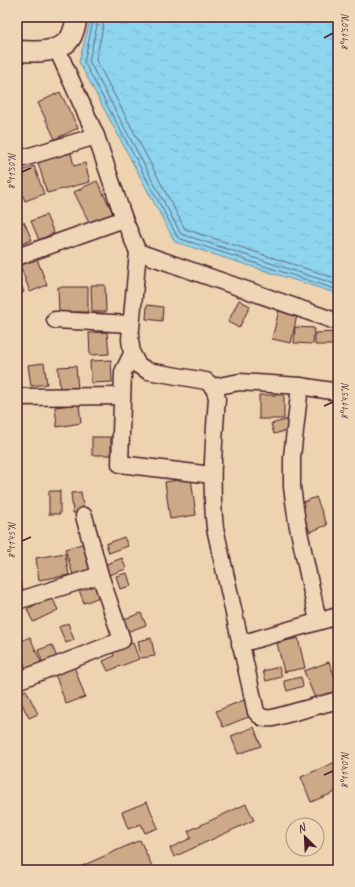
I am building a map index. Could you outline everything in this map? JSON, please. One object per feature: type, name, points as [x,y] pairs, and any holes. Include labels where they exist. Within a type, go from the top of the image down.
[{"type":"street","points":[[17,52],[57,49],[71,36],[77,17]]},
{"type":"street","points":[[57,49],[96,136],[124,219],[138,252],[130,339],[132,354],[138,365],[148,371],[206,381],[213,386],[217,398],[212,475],[212,503],[215,528],[256,712],[261,717],[267,719],[338,700]]},
{"type":"street","points":[[17,160],[96,136]]},
{"type":"street","points":[[17,257],[124,219]]},
{"type":"street","points":[[138,252],[338,322]]},
{"type":"street","points":[[55,320],[131,324]]},
{"type":"street","points":[[132,354],[123,372],[120,464],[212,475]]},
{"type":"street","points":[[213,386],[240,382],[300,386],[338,392]]},
{"type":"street","points":[[300,386],[292,457],[292,487],[297,522],[318,621]]},
{"type":"street","points":[[17,397],[122,396]]},
{"type":"street","points":[[17,681],[122,640],[100,575],[84,516]]},
{"type":"street","points":[[17,601],[100,575]]},
{"type":"street","points":[[240,644],[338,616]]},
{"type":"water","points":[[91,17],[338,17],[338,294],[175,242],[79,62]]},
{"type":"building","points":[[60,92],[78,128],[55,139],[38,103]]},
{"type":"building","points":[[71,153],[74,166],[85,163],[90,182],[47,193],[38,162]]},
{"type":"building","points":[[34,166],[44,194],[25,201],[17,181],[17,173]]},
{"type":"building","points":[[97,181],[115,217],[92,228],[74,192]]},
{"type":"building","points":[[46,215],[54,233],[39,240],[31,221]]},
{"type":"building","points":[[24,222],[32,240],[17,246],[17,224]]},
{"type":"building","points":[[37,259],[47,285],[30,292],[20,265]]},
{"type":"building","points":[[19,280],[24,292],[17,295],[17,281]]},
{"type":"building","points":[[91,285],[105,285],[106,312],[92,312]]},
{"type":"building","points":[[58,287],[88,287],[88,312],[59,312]]},
{"type":"building","points":[[239,300],[250,306],[239,328],[228,322]]},
{"type":"building","points":[[147,305],[163,307],[162,321],[146,319]]},
{"type":"building","points":[[279,310],[297,315],[291,343],[272,339]]},
{"type":"building","points":[[295,327],[314,328],[313,344],[294,343]]},
{"type":"building","points":[[107,332],[109,354],[90,355],[89,333]]},
{"type":"building","points":[[337,332],[337,345],[315,345],[315,333]]},
{"type":"building","points":[[111,360],[112,382],[91,383],[90,361]]},
{"type":"building","points":[[44,363],[47,384],[31,386],[28,365]]},
{"type":"building","points":[[76,366],[78,389],[60,391],[58,367]]},
{"type":"building","points":[[259,395],[284,395],[284,419],[259,419]]},
{"type":"building","points":[[79,404],[81,423],[57,427],[55,407]]},
{"type":"building","points":[[289,419],[292,429],[274,434],[271,424]]},
{"type":"building","points":[[92,437],[111,437],[111,455],[92,455]]},
{"type":"building","points":[[18,457],[20,480],[17,480]]},
{"type":"building","points":[[191,478],[196,515],[170,519],[165,482]]},
{"type":"building","points":[[18,483],[20,508],[17,508]]},
{"type":"building","points":[[49,491],[60,491],[60,514],[49,514]]},
{"type":"building","points":[[81,492],[84,512],[73,513],[71,493]]},
{"type":"building","points":[[316,497],[327,525],[310,532],[299,504]]},
{"type":"building","points":[[124,537],[128,546],[109,553],[106,544]]},
{"type":"building","points":[[85,543],[94,572],[74,578],[65,549]]},
{"type":"building","points":[[65,553],[69,575],[39,580],[36,558]]},
{"type":"building","points":[[122,558],[126,569],[106,576],[102,566]]},
{"type":"building","points":[[17,573],[24,593],[17,596]]},
{"type":"building","points":[[127,573],[131,586],[120,589],[116,576]]},
{"type":"building","points":[[100,582],[105,595],[84,603],[79,590]]},
{"type":"building","points":[[52,597],[58,610],[33,622],[27,609]]},
{"type":"building","points":[[141,613],[146,625],[127,632],[122,620]]},
{"type":"building","points":[[68,623],[74,640],[66,643],[59,627]]},
{"type":"building","points":[[30,637],[43,667],[28,673],[17,648],[17,643]]},
{"type":"building","points":[[151,638],[155,656],[141,658],[138,641]]},
{"type":"building","points":[[298,638],[305,668],[284,672],[277,643]]},
{"type":"building","points":[[133,643],[139,659],[108,671],[103,661],[114,656],[112,651]]},
{"type":"building","points":[[52,645],[57,658],[43,664],[38,650]]},
{"type":"building","points":[[329,662],[338,685],[338,692],[316,701],[304,671]]},
{"type":"building","points":[[74,666],[85,697],[66,704],[55,674]]},
{"type":"building","points":[[279,667],[282,677],[266,681],[263,671]]},
{"type":"building","points":[[301,677],[303,686],[287,691],[284,681]]},
{"type":"building","points":[[26,690],[38,714],[29,718],[17,694]]},
{"type":"building","points":[[244,700],[251,716],[223,727],[216,711]]},
{"type":"building","points":[[254,727],[261,746],[238,754],[231,736]]},
{"type":"building","points":[[338,761],[338,791],[311,802],[301,777]]},
{"type":"building","points":[[147,802],[158,828],[145,833],[141,824],[128,829],[122,812]]},
{"type":"building","points":[[246,804],[254,820],[174,857],[170,848],[191,838],[188,831]]},
{"type":"building","points":[[140,840],[153,868],[148,870],[84,870],[82,866]]}]
